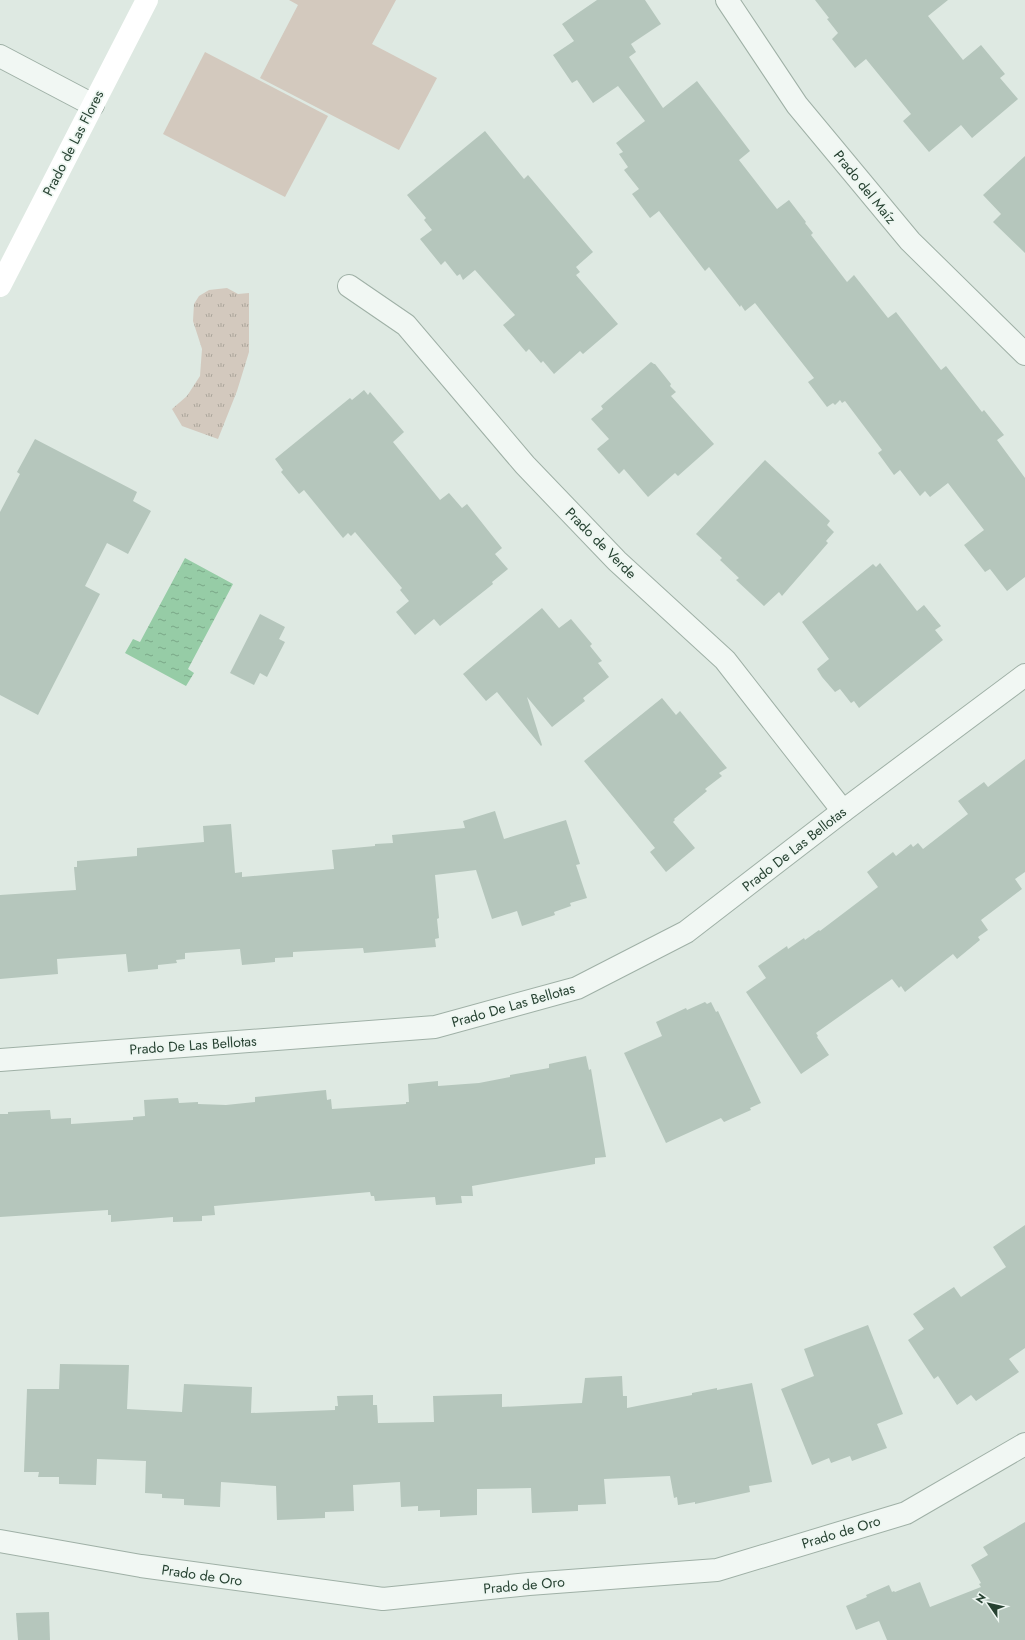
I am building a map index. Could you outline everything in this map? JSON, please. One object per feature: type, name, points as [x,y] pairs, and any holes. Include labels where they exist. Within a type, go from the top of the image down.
[{"type":"street","name":"Prado de Las Flores","points":[[0,286],[147,0]]},
{"type":"street","name":"Prado del Maíz","points":[[727,0],[797,105],[910,241],[1025,354]]},
{"type":"street","points":[[0,56],[93,105]]},
{"type":"street","name":"Prado de Verde","points":[[349,286],[406,325],[525,465],[617,561],[724,660],[843,811]]},
{"type":"street","name":"Prado De Las Bellotas","points":[[0,1060],[435,1027],[577,988],[686,932],[843,811],[1025,675]]},
{"type":"street","name":"Prado de Oro","points":[[0,1541],[140,1566],[383,1599],[529,1584],[717,1570],[906,1513],[1025,1444]]},
{"type":"green space","points":[[289,0],[396,0],[372,44],[437,78],[399,150],[260,78],[298,5]]},
{"type":"green space","points":[[205,52],[328,116],[285,197],[163,134]]},
{"type":"green space","points":[[227,288],[238,294],[249,293],[249,352],[237,391],[218,439],[182,426],[172,409],[187,396],[200,376],[202,349],[193,321],[194,304],[199,296],[209,290]]},
{"type":"water","points":[[185,558],[233,584],[188,669],[194,673],[186,686],[125,653],[133,639],[140,642]]},
{"type":"building","points":[[597,0],[645,0],[661,24],[631,44],[636,52],[629,57],[663,108],[697,81],[750,151],[739,160],[777,209],[789,200],[813,233],[811,235],[847,282],[854,275],[888,318],[896,312],[941,370],[946,366],[982,412],[984,410],[1004,435],[997,440],[1025,478],[1025,577],[1007,591],[990,569],[985,572],[964,545],[984,530],[948,483],[930,497],[925,491],[920,496],[900,470],[894,475],[878,453],[882,450],[845,401],[842,403],[840,400],[835,405],[833,403],[827,407],[808,382],[814,378],[755,303],[745,311],[741,305],[740,307],[709,267],[705,271],[659,211],[650,218],[632,194],[639,189],[624,170],[628,167],[619,154],[623,152],[616,143],[645,121],[618,86],[593,103],[577,80],[572,83],[553,55],[574,41],[562,24]]},
{"type":"building","points":[[815,0],[948,0],[928,16],[963,60],[981,45],[1005,74],[1000,78],[1018,99],[972,138],[961,125],[929,152],[903,121],[911,114],[866,59],[855,68],[832,39],[838,33]]},
{"type":"building","points":[[485,131],[524,179],[528,175],[593,252],[576,267],[580,272],[576,275],[618,324],[583,354],[580,351],[554,374],[543,361],[541,363],[529,349],[526,352],[503,325],[515,315],[475,270],[463,280],[460,274],[457,276],[445,261],[441,265],[420,239],[432,230],[424,220],[426,218],[407,195]]},
{"type":"building","points":[[1025,156],[1025,253],[993,222],[1001,214],[983,195]]},
{"type":"building","points":[[651,362],[655,364],[676,392],[671,396],[714,444],[678,476],[675,473],[648,497],[624,469],[619,474],[597,449],[609,439],[591,419],[603,409],[601,406]]},
{"type":"building","points":[[364,390],[368,395],[370,392],[404,432],[393,442],[440,500],[449,493],[462,508],[467,504],[502,548],[495,554],[508,569],[492,582],[493,584],[440,626],[434,619],[415,635],[396,612],[409,601],[400,590],[402,588],[355,532],[351,536],[348,533],[343,538],[304,490],[299,494],[281,472],[283,470],[275,459],[350,398],[352,400]]},
{"type":"building","points":[[35,439],[137,492],[133,501],[151,511],[128,554],[107,543],[85,586],[100,594],[38,715],[0,695],[0,512],[20,474],[17,472]]},
{"type":"building","points":[[765,460],[830,521],[827,525],[834,532],[826,541],[828,543],[782,596],[779,592],[764,606],[736,580],[739,578],[720,560],[722,558],[696,534]]},
{"type":"building","points":[[880,563],[917,611],[924,605],[941,626],[935,630],[943,640],[859,708],[854,701],[851,703],[840,689],[835,692],[822,677],[817,669],[829,659],[802,622],[873,564],[876,567]]},
{"type":"building","points":[[542,608],[559,628],[571,619],[592,644],[590,646],[602,661],[598,663],[609,677],[583,698],[585,701],[552,727],[527,697],[542,745],[541,746],[497,692],[486,701],[463,674]]},
{"type":"building","points":[[260,614],[285,627],[279,639],[285,642],[267,677],[260,673],[254,685],[230,673]]},
{"type":"building","points":[[662,698],[676,715],[680,711],[727,768],[719,773],[722,776],[705,789],[707,791],[674,819],[675,820],[673,822],[695,848],[666,872],[650,852],[655,848],[584,761]]},
{"type":"building","points":[[1025,759],[1025,872],[1015,879],[1022,889],[981,920],[988,930],[978,937],[980,940],[957,959],[953,954],[905,992],[901,986],[899,988],[892,979],[816,1033],[829,1055],[801,1074],[746,992],[766,978],[758,966],[787,946],[788,949],[804,938],[805,940],[819,930],[820,931],[878,887],[867,872],[893,852],[896,856],[911,844],[913,847],[918,843],[923,849],[968,814],[958,801],[984,782],[988,787]]},
{"type":"building","points":[[495,811],[504,839],[566,820],[580,864],[576,865],[587,898],[570,903],[571,906],[554,912],[555,915],[522,926],[517,911],[492,919],[476,870],[435,875],[439,918],[437,919],[439,938],[435,939],[436,947],[364,953],[363,948],[293,952],[293,957],[275,958],[275,962],[242,965],[240,949],[185,953],[185,959],[176,960],[177,963],[158,965],[158,969],[128,972],[126,954],[57,959],[58,974],[0,979],[0,895],[76,890],[74,867],[77,867],[77,861],[137,856],[137,848],[204,842],[203,826],[231,824],[235,873],[242,872],[242,877],[334,869],[332,850],[393,843],[392,835],[465,828],[463,821]]},
{"type":"building","points":[[705,1002],[707,1004],[711,1002],[716,1012],[718,1011],[761,1103],[750,1108],[751,1110],[724,1122],[721,1118],[666,1143],[624,1053],[662,1036],[656,1022],[686,1008],[687,1010]]},
{"type":"building","points":[[586,1056],[589,1070],[591,1069],[606,1157],[595,1158],[595,1164],[472,1186],[473,1196],[461,1196],[462,1203],[436,1205],[435,1197],[375,1201],[374,1196],[371,1196],[370,1192],[214,1206],[215,1215],[202,1216],[202,1221],[173,1222],[173,1217],[111,1222],[111,1215],[108,1215],[108,1210],[0,1217],[0,1114],[8,1114],[8,1112],[50,1110],[51,1119],[71,1118],[71,1124],[133,1120],[133,1117],[145,1116],[144,1100],[178,1098],[179,1103],[198,1102],[198,1104],[226,1105],[255,1102],[255,1097],[326,1090],[327,1100],[331,1099],[332,1109],[406,1104],[406,1102],[409,1102],[408,1084],[438,1081],[438,1086],[479,1083],[510,1077],[510,1075],[549,1068],[549,1064]]},
{"type":"building","points":[[1025,1225],[1025,1348],[1009,1359],[1019,1372],[976,1401],[971,1395],[957,1405],[938,1376],[934,1379],[908,1340],[924,1329],[913,1314],[954,1287],[961,1297],[1006,1267],[993,1247]]},
{"type":"building","points":[[868,1325],[903,1414],[877,1424],[887,1448],[852,1461],[850,1456],[831,1463],[829,1458],[812,1465],[781,1389],[814,1376],[804,1349]]},
{"type":"building","points":[[60,1364],[129,1365],[127,1409],[182,1412],[184,1384],[252,1387],[251,1413],[335,1410],[335,1406],[338,1406],[337,1396],[373,1395],[373,1405],[377,1405],[378,1423],[434,1422],[433,1396],[502,1394],[502,1407],[582,1403],[585,1378],[622,1376],[623,1396],[627,1396],[627,1408],[692,1395],[692,1393],[717,1388],[717,1390],[752,1383],[772,1482],[749,1486],[750,1492],[695,1504],[695,1502],[678,1505],[677,1497],[674,1498],[670,1476],[604,1479],[606,1504],[578,1505],[578,1511],[532,1513],[531,1488],[477,1489],[477,1515],[440,1517],[440,1510],[418,1511],[418,1506],[401,1507],[400,1482],[353,1485],[354,1511],[325,1512],[325,1518],[277,1520],[276,1486],[221,1482],[220,1507],[184,1505],[184,1499],[162,1498],[162,1494],[145,1493],[146,1461],[97,1459],[96,1485],[59,1484],[59,1477],[38,1477],[39,1472],[24,1472],[27,1389],[59,1389]]},
{"type":"building","points":[[1025,1522],[1025,1640],[887,1640],[879,1621],[856,1630],[846,1606],[889,1585],[892,1592],[895,1592],[920,1582],[930,1607],[981,1587],[979,1584],[981,1583],[971,1565],[988,1555],[983,1547]]},
{"type":"building","points":[[49,1612],[50,1640],[18,1640],[16,1613]]}]
